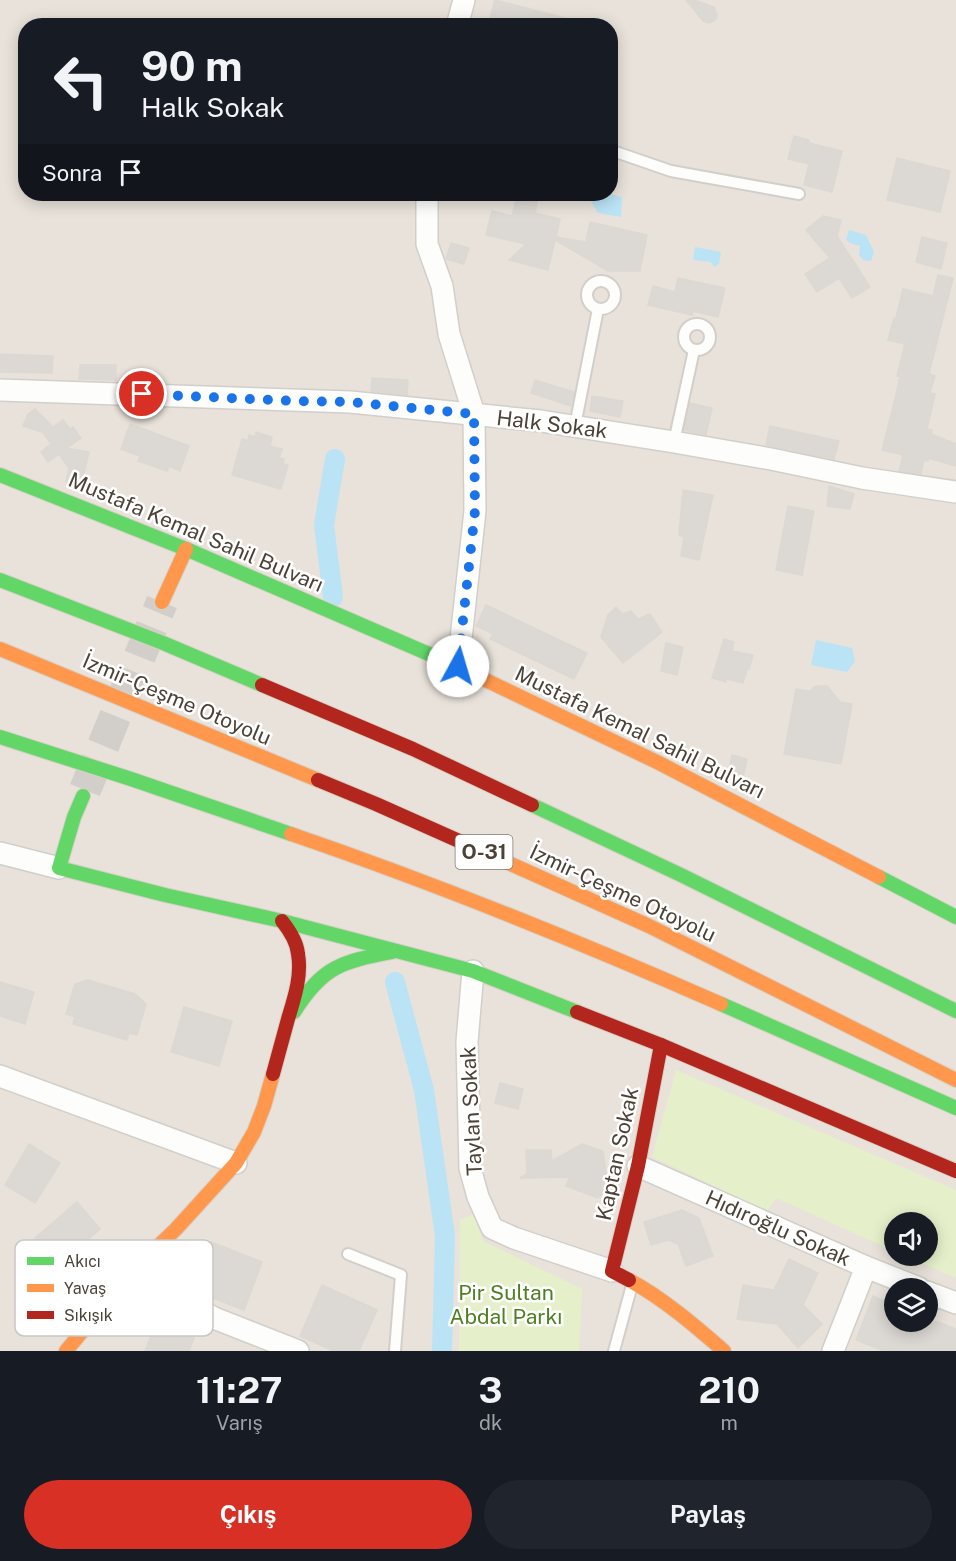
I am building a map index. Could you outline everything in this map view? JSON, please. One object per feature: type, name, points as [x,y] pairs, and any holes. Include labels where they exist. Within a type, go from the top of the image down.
[{"type":"main road","name":"Mustafa Kemal Sahil Bulvarı","points":[[0,475],[186,549],[458,666],[657,762],[956,917]]},
{"type":"main road","points":[[162,602],[186,549]]},
{"type":"main road","name":"İzmir-Çeşme Otoyolu","points":[[0,580],[163,644],[413,749],[681,875],[956,1011]]},
{"type":"main road","name":"İzmir-Çeşme Otoyolu","points":[[0,649],[376,804],[638,921],[956,1080]]},
{"type":"main road","points":[[0,737],[131,779],[360,858],[510,915],[705,997],[956,1108]]},
{"type":"main road","points":[[83,796],[74,817],[59,868],[282,921],[473,971],[661,1046],[956,1171]]},
{"type":"main road","points":[[164,1240],[236,1163],[254,1132],[264,1106],[299,975],[300,956],[296,942],[282,921]]},
{"type":"main road","points":[[299,975],[322,940],[335,935]]},
{"type":"main road","points":[[287,1023],[308,991],[325,973],[336,951],[335,935]]},
{"type":"main road","points":[[325,973],[358,960],[396,951]]},
{"type":"main road","name":"Kaptan Sokak","points":[[612,1271],[638,1166],[661,1046]]},
{"type":"main road","points":[[612,1271],[647,1290],[680,1313],[724,1351]]},
{"type":"main road","points":[[66,1351],[78,1336]]},
{"type":"street","points":[[459,18],[464,0]]},
{"type":"street","points":[[427,201],[427,244],[442,286],[449,334],[474,414],[475,511],[458,666]]},
{"type":"street","name":"Halk Sokak","points":[[0,390],[351,402],[474,414],[575,426],[674,442],[862,478],[956,492]]},
{"type":"street","points":[[0,853],[59,868]]},
{"type":"street","name":"Taylan Sokak","points":[[473,971],[467,1042],[470,1168],[478,1197],[492,1228],[514,1238],[612,1271]]},
{"type":"street","points":[[0,1076],[236,1163]]},
{"type":"street","name":"Hıdıroğlu Sokak","points":[[638,1166],[892,1278]]},
{"type":"street","points":[[833,1351],[866,1268]]},
{"type":"street","points":[[938,1296],[956,1303]]},
{"type":"street","points":[[213,1317],[298,1351]]},
{"type":"lane","points":[[618,153],[671,171],[799,194]]},
{"type":"lane","points":[[575,426],[598,309]]},
{"type":"lane","points":[[674,442],[694,350]]},
{"type":"lane","points":[[348,1254],[402,1275],[395,1351]]},
{"type":"lane","points":[[614,1351],[633,1282]]},
{"type":"shaded area","points":[[0,0],[956,0],[956,1351],[0,1351]]},
{"type":"green space","points":[[676,1070],[956,1190],[956,1278],[928,1266],[938,1266],[938,1212],[884,1212],[884,1247],[776,1198],[767,1211],[652,1157]]},
{"type":"green space","name":"Pir Sultan Abdal Parkı","points":[[474,1214],[483,1241],[582,1289],[579,1351],[459,1351],[460,1220]]},
{"type":"water","points":[[618,196],[622,197],[621,217],[598,213],[591,201],[618,201]]},
{"type":"water","points":[[849,230],[866,235],[874,252],[871,261],[863,260],[859,255],[860,246],[846,240]]},
{"type":"water","points":[[695,247],[721,252],[719,264],[714,267],[711,262],[693,260]]},
{"type":"water","points":[[816,640],[852,648],[855,661],[847,672],[811,665]]},
{"type":"building","points":[[495,0],[565,18],[490,18]]},
{"type":"building","points":[[686,0],[694,0],[714,7],[716,19],[708,23],[703,21]]},
{"type":"building","points":[[794,136],[809,140],[809,143],[842,151],[832,192],[804,185],[809,164],[788,159]]},
{"type":"building","points":[[897,158],[950,171],[940,212],[887,200]]},
{"type":"building","points":[[515,201],[538,201],[535,213],[560,219],[556,237],[586,242],[590,222],[647,235],[640,271],[608,271],[555,240],[548,270],[509,260],[526,244],[486,235],[492,211],[512,216]]},
{"type":"building","points":[[823,216],[841,220],[837,236],[870,287],[852,298],[839,278],[817,292],[805,274],[830,258],[806,230]]},
{"type":"building","points":[[922,237],[947,243],[941,269],[916,262]]},
{"type":"building","points":[[451,243],[469,248],[464,264],[446,259]]},
{"type":"building","points":[[938,275],[953,278],[929,374],[935,376],[930,393],[935,394],[927,429],[932,430],[931,434],[956,444],[956,466],[928,458],[928,461],[924,460],[921,474],[899,471],[903,455],[882,450],[900,377],[897,376],[905,344],[888,340],[903,289],[933,296]]},
{"type":"building","points":[[678,278],[725,288],[718,317],[693,311],[692,315],[648,305],[653,286],[675,292]]},
{"type":"building","points":[[0,354],[53,356],[52,373],[0,372]]},
{"type":"building","points":[[80,365],[116,365],[116,380],[79,379]]},
{"type":"building","points":[[372,378],[408,380],[407,395],[371,391]]},
{"type":"building","points":[[535,380],[574,392],[571,406],[531,393]]},
{"type":"building","points":[[592,396],[623,401],[620,417],[590,411]]},
{"type":"building","points":[[690,403],[712,408],[706,435],[684,430]]},
{"type":"building","points":[[35,409],[53,427],[63,420],[70,429],[73,427],[81,438],[67,448],[89,452],[81,485],[66,482],[69,468],[59,454],[48,462],[41,452],[51,444],[45,433],[23,426],[28,414]]},
{"type":"building","points":[[130,424],[189,446],[180,471],[169,466],[167,471],[138,461],[140,456],[121,449]]},
{"type":"building","points":[[770,426],[839,441],[834,459],[766,445]]},
{"type":"building","points":[[256,432],[272,437],[270,446],[282,449],[279,458],[284,459],[283,464],[288,465],[281,489],[232,475],[242,439],[248,441],[249,435],[255,437]]},
{"type":"building","points":[[829,486],[854,494],[850,509],[827,506]]},
{"type":"building","points":[[683,490],[713,495],[699,560],[681,556],[684,537],[679,535]]},
{"type":"building","points":[[788,506],[814,511],[802,575],[776,570]]},
{"type":"building","points":[[486,605],[587,653],[574,679],[490,639],[493,634],[476,626]]},
{"type":"building","points":[[616,607],[622,614],[631,611],[638,619],[650,614],[662,632],[623,663],[601,637],[608,615]]},
{"type":"building","points":[[724,639],[734,642],[732,651],[753,655],[743,683],[712,678]]},
{"type":"building","points":[[666,643],[683,647],[677,675],[661,671]]},
{"type":"building","points":[[816,686],[827,686],[840,702],[852,704],[841,764],[784,754],[796,689],[810,691]]},
{"type":"building","points":[[732,755],[747,759],[743,777],[728,773]]},
{"type":"building","points":[[88,980],[135,994],[146,1004],[137,1035],[129,1033],[127,1040],[73,1024],[75,1017],[66,1014],[75,984]]},
{"type":"building","points":[[0,982],[34,992],[25,1024],[0,1016]]},
{"type":"building","points":[[184,1007],[232,1021],[219,1066],[171,1052]]},
{"type":"building","points":[[500,1083],[523,1089],[518,1109],[495,1103]]},
{"type":"building","points":[[29,1144],[60,1163],[35,1203],[5,1185]]},
{"type":"building","points":[[582,1144],[603,1151],[608,1189],[598,1198],[566,1186],[570,1177],[520,1178],[527,1174],[526,1150],[551,1150],[552,1161]]},
{"type":"building","points":[[77,1202],[100,1229],[88,1240],[37,1240],[35,1238]]},
{"type":"building","points":[[682,1210],[699,1218],[713,1256],[686,1266],[678,1244],[668,1240],[651,1245],[644,1222]]},
{"type":"building","points":[[213,1243],[262,1262],[244,1310],[213,1298]]},
{"type":"building","points":[[789,1259],[818,1273],[803,1305],[822,1324],[798,1348],[777,1324],[737,1319],[743,1285],[774,1290]]},
{"type":"building","points":[[322,1285],[377,1310],[359,1351],[334,1351],[300,1336]]},
{"type":"building","points":[[873,1296],[884,1301],[884,1332],[938,1332],[938,1322],[956,1329],[956,1351],[884,1351],[856,1340]]},
{"type":"building","points":[[151,1336],[194,1338],[189,1351],[145,1351]]},
{"type":"waterway","points":[[333,597],[324,525],[335,459]]},
{"type":"waterway","points":[[395,982],[424,1090],[445,1236],[442,1351]]},
{"type":"tunnel","points":[[85,790],[162,602]]},
{"type":"traffic: fast","points":[[0,475],[186,549],[452,664]]},
{"type":"traffic: fast","points":[[0,580],[163,643],[262,685]]},
{"type":"traffic: fast","points":[[0,737],[291,834]]},
{"type":"traffic: fast","points":[[83,796],[74,817],[59,868],[282,921],[473,971],[577,1012]]},
{"type":"traffic: fast","points":[[532,805],[681,875],[956,1011]]},
{"type":"traffic: fast","points":[[879,877],[956,917]]},
{"type":"traffic: fast","points":[[294,1012],[314,985],[335,968],[359,959],[392,952]]},
{"type":"traffic: fast","points":[[721,1004],[956,1108]]},
{"type":"traffic: slow","points":[[162,602],[186,549]]},
{"type":"traffic: slow","points":[[0,649],[318,780]]},
{"type":"traffic: slow","points":[[452,664],[657,762],[879,877]]},
{"type":"traffic: slow","points":[[291,834],[508,914],[721,1004]]},
{"type":"traffic: slow","points":[[504,861],[649,926],[956,1080]]},
{"type":"traffic: slow","points":[[164,1240],[236,1163],[254,1132],[273,1074]]},
{"type":"traffic: slow","points":[[629,1280],[667,1304],[724,1351]]},
{"type":"traffic: slow","points":[[66,1351],[78,1336]]},
{"type":"traffic: jam","points":[[262,685],[413,749],[532,805]]},
{"type":"traffic: jam","points":[[318,780],[504,861]]},
{"type":"traffic: jam","points":[[273,1074],[295,995],[299,971],[296,945],[282,921]]},
{"type":"traffic: jam","points":[[577,1012],[661,1045],[956,1171]]},
{"type":"traffic: jam","points":[[629,1280],[612,1271],[638,1166],[661,1045]]},
{"type":"route","points":[[142,394],[351,402],[474,414],[475,511],[458,666]]}]
